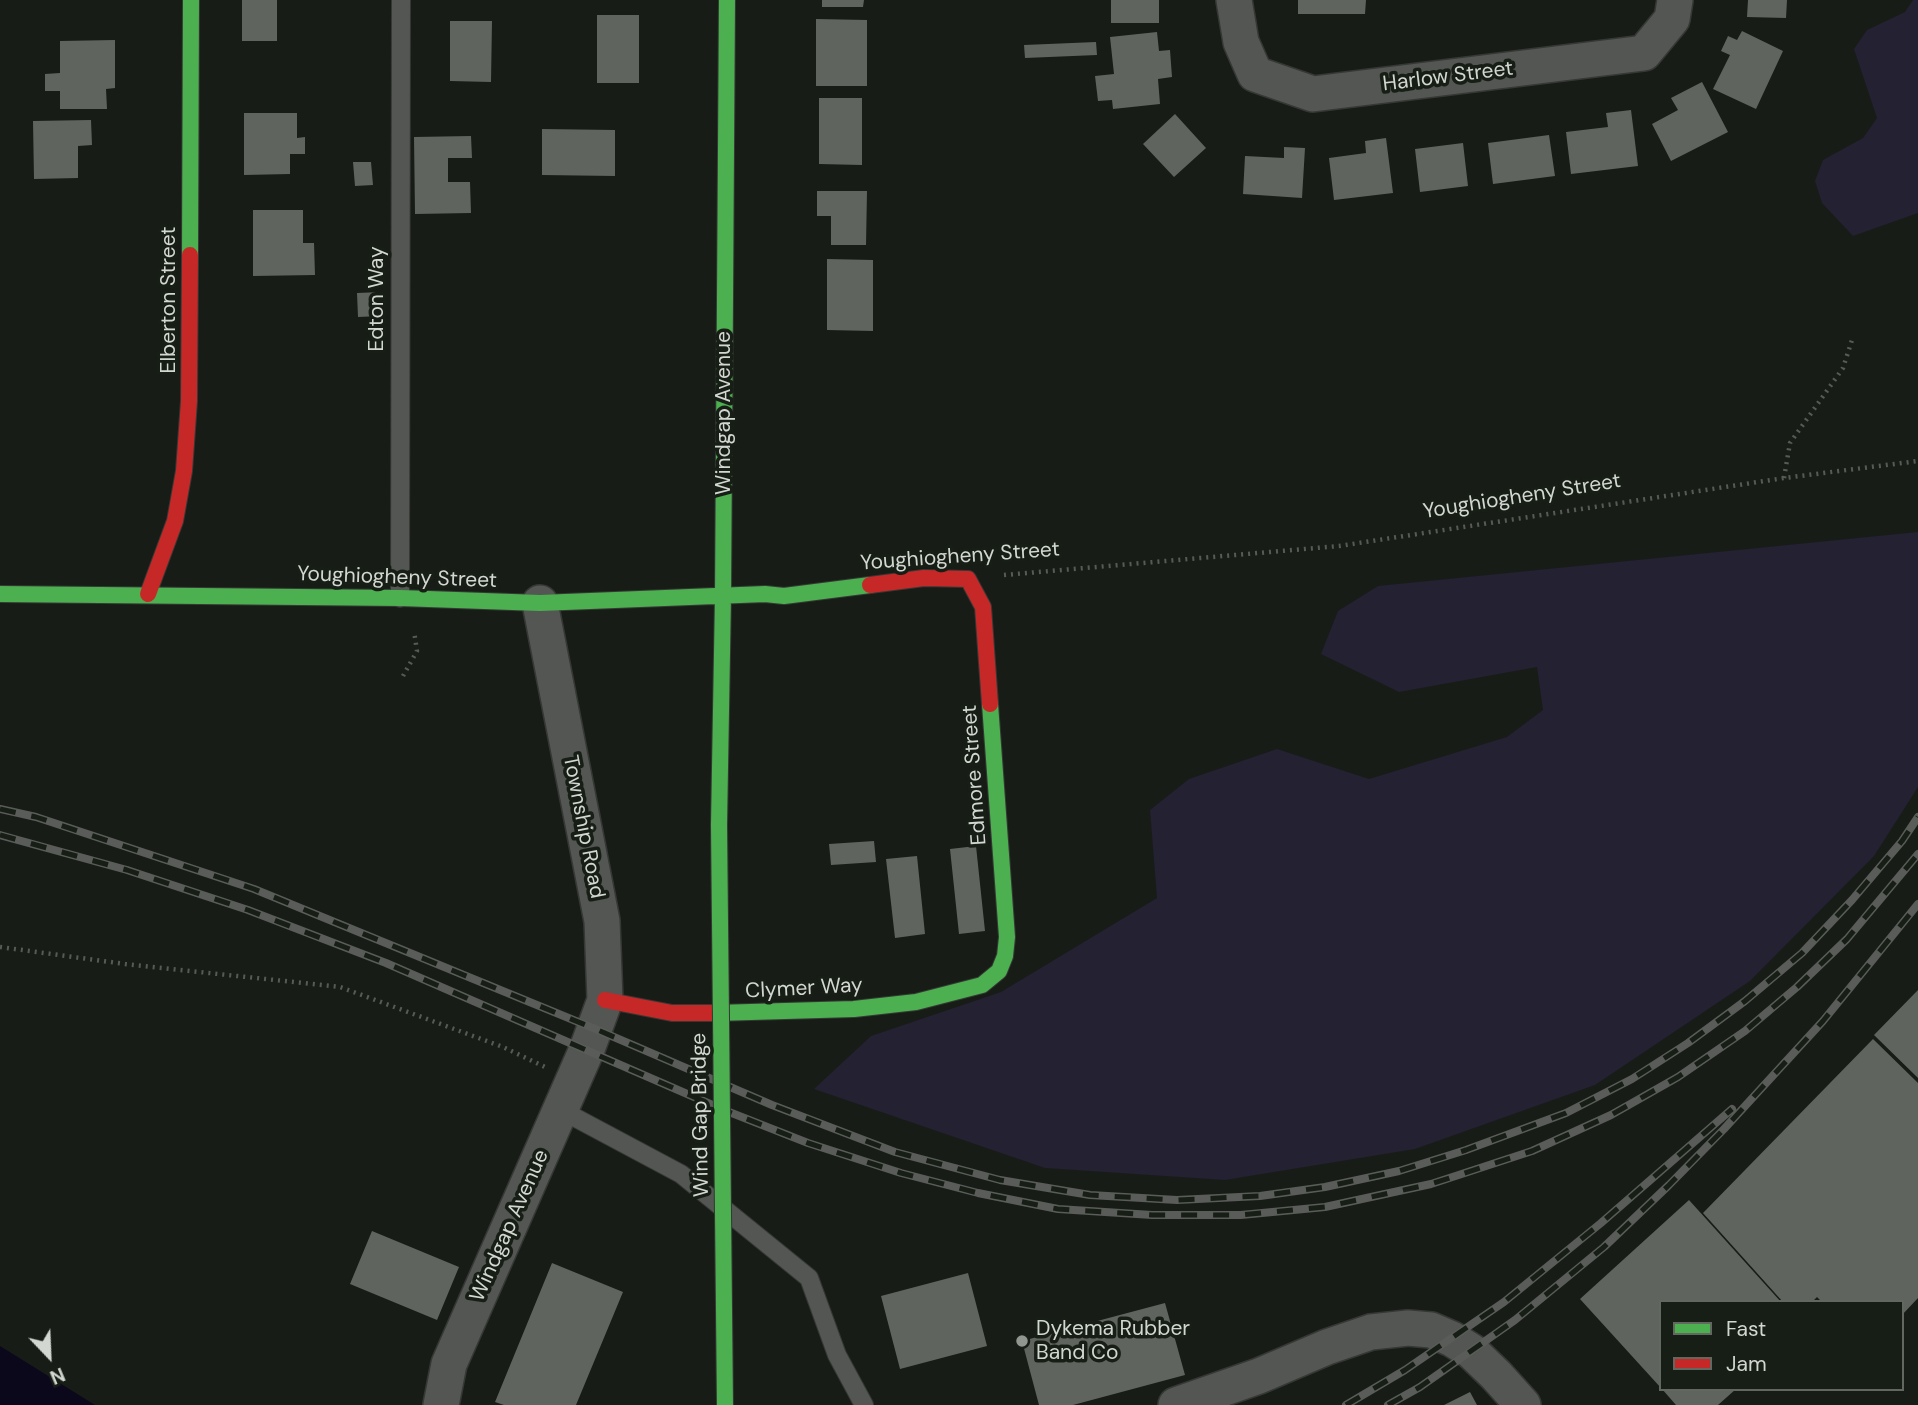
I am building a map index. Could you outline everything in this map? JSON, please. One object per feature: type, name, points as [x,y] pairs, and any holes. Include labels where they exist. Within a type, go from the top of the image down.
[{"type":"street","name":"Elberton Street","points":[[148,594],[175,521],[184,471],[189,401],[191,0]]},
{"type":"street","name":"Windgap Avenue","points":[[719,825],[727,0]]},
{"type":"street","name":"Harlow Street","points":[[1234,0],[1241,42],[1255,74],[1313,94],[1644,53],[1672,19],[1675,0]]},
{"type":"street","name":"Youghiogheny Street","points":[[0,594],[400,598],[540,603],[785,596],[924,578],[968,579]]},
{"type":"street","name":"Edmore Street","points":[[968,579],[983,607],[1007,937],[1005,956],[999,971]]},
{"type":"street","name":"Township Road","points":[[540,603],[602,921],[605,1000],[587,1049]]},
{"type":"street","name":"Wind Gap Bridge","points":[[719,825],[725,1405]]},
{"type":"street","name":"Clymer Way","points":[[605,1000],[672,1013],[854,1009],[916,1002],[951,994],[982,985],[999,971]]},
{"type":"street","name":"Windgap Avenue","points":[[441,1405],[449,1364],[587,1049]]},
{"type":"street","points":[[1176,1405],[1371,1332],[1408,1328],[1431,1330],[1461,1345],[1496,1375],[1524,1405]]},
{"type":"lane","name":"Edton Way","points":[[400,598],[401,0]]},
{"type":"lane","points":[[567,1096],[681,1174],[809,1278],[837,1354],[863,1405]]},
{"type":"path","points":[[1784,478],[1790,443],[1843,368],[1852,340]]},
{"type":"path","name":"Youghiogheny Street","points":[[968,579],[1339,546],[1784,478],[1918,461]]},
{"type":"path","points":[[400,598],[414,628],[416,650],[403,676]]},
{"type":"path","points":[[0,947],[125,964],[340,987],[503,1047],[567,1096]]},
{"type":"shaded area","points":[[1913,0],[1918,0],[1918,213],[1853,236],[1822,203],[1815,181],[1823,160],[1863,138],[1877,118],[1854,49],[1867,30],[1905,12]]},
{"type":"shaded area","points":[[1918,532],[1918,787],[1874,856],[1750,981],[1595,1085],[1415,1149],[1225,1180],[1045,1168],[814,1089],[871,1036],[1001,992],[1157,898],[1150,810],[1189,779],[1277,749],[1369,779],[1507,737],[1543,710],[1537,667],[1399,692],[1321,654],[1338,611],[1378,586]]},
{"type":"shaded area","points":[[0,1346],[95,1405],[0,1405]]},
{"type":"building","points":[[242,0],[277,0],[277,41],[242,41]]},
{"type":"building","points":[[822,0],[864,0],[863,7],[822,7]]},
{"type":"building","points":[[1111,0],[1159,0],[1159,23],[1111,23]]},
{"type":"building","points":[[1298,0],[1366,0],[1365,14],[1298,14]]},
{"type":"building","points":[[1748,0],[1787,0],[1786,18],[1747,17]]},
{"type":"building","points":[[597,15],[639,15],[639,83],[597,83]]},
{"type":"building","points":[[816,19],[867,20],[867,86],[816,86]]},
{"type":"building","points":[[450,21],[492,21],[491,82],[450,81]]},
{"type":"building","points":[[1742,31],[1783,51],[1756,109],[1713,89],[1730,55],[1721,51],[1728,36],[1737,40]]},
{"type":"building","points":[[1157,32],[1159,51],[1170,50],[1172,77],[1158,79],[1160,104],[1113,109],[1112,100],[1098,101],[1095,76],[1114,74],[1110,37]]},
{"type":"building","points":[[115,40],[115,88],[106,89],[107,109],[60,109],[60,91],[45,91],[45,74],[60,73],[60,41]]},
{"type":"building","points":[[1096,42],[1097,55],[1025,58],[1024,45]]},
{"type":"building","points":[[1702,82],[1728,132],[1671,161],[1652,124],[1678,110],[1671,98]]},
{"type":"building","points":[[819,98],[862,98],[862,165],[819,164]]},
{"type":"building","points":[[1631,110],[1638,166],[1571,174],[1566,132],[1608,127],[1606,113]]},
{"type":"building","points":[[244,113],[297,113],[297,138],[305,137],[305,154],[290,154],[290,174],[244,175]]},
{"type":"building","points":[[1175,114],[1206,148],[1174,177],[1143,144]]},
{"type":"building","points":[[91,120],[92,145],[78,146],[78,178],[34,179],[33,121]]},
{"type":"building","points":[[542,129],[615,130],[615,176],[542,175]]},
{"type":"building","points":[[1549,135],[1555,176],[1493,184],[1488,143]]},
{"type":"building","points":[[471,136],[472,158],[448,158],[448,182],[470,182],[471,213],[415,214],[414,137]]},
{"type":"building","points":[[1386,138],[1393,193],[1334,200],[1329,158],[1366,153],[1365,141]]},
{"type":"building","points":[[1463,143],[1468,186],[1420,192],[1415,149]]},
{"type":"building","points":[[1284,147],[1305,148],[1302,198],[1243,194],[1245,156],[1284,158]]},
{"type":"building","points":[[353,162],[371,162],[373,185],[355,186]]},
{"type":"building","points":[[817,191],[867,191],[866,245],[831,245],[831,216],[817,216]]},
{"type":"building","points":[[253,210],[303,210],[303,243],[314,243],[315,275],[253,276]]},
{"type":"building","points":[[827,259],[873,260],[873,331],[827,330]]},
{"type":"building","points":[[381,292],[381,316],[358,317],[357,293]]},
{"type":"building","points":[[874,841],[876,862],[831,865],[829,844]]},
{"type":"building","points":[[976,846],[985,931],[959,934],[950,849]]},
{"type":"building","points":[[917,856],[925,934],[895,938],[886,859]]},
{"type":"building","points":[[1918,990],[1918,1078],[1874,1035]]},
{"type":"building","points":[[1873,1039],[1918,1083],[1918,1298],[1904,1313],[1904,1300],[1820,1300],[1817,1297],[1814,1300],[1781,1300],[1703,1213]]},
{"type":"building","points":[[1689,1200],[1779,1300],[1659,1300],[1659,1386],[1580,1299]]},
{"type":"building","points":[[372,1231],[459,1267],[437,1320],[350,1284]]},
{"type":"building","points":[[552,1263],[623,1292],[576,1405],[504,1405],[495,1402]]},
{"type":"building","points":[[968,1273],[987,1346],[900,1369],[881,1296]]},
{"type":"building","points":[[1165,1303],[1185,1375],[1073,1405],[1039,1405],[1022,1341]]},
{"type":"building","points":[[1664,1391],[1734,1391],[1718,1405],[1676,1405]]},
{"type":"building","points":[[1470,1392],[1477,1405],[1444,1405]]},
{"type":"railway","points":[[0,809],[36,817],[254,889],[593,1028],[772,1105],[895,1152],[1000,1180],[1090,1195],[1177,1200],[1260,1196],[1325,1187],[1399,1171],[1466,1150],[1566,1113],[1632,1079],[1688,1043],[1745,1001],[1802,953],[1852,900],[1902,841],[1918,817]]},
{"type":"railway","points":[[0,835],[127,870],[248,910],[386,963],[724,1110],[808,1143],[901,1173],[978,1193],[1058,1209],[1152,1215],[1241,1215],[1325,1207],[1431,1184],[1532,1151],[1611,1115],[1678,1077],[1745,1031],[1797,987],[1847,939],[1918,854]]},
{"type":"railway","points":[[1388,1405],[1420,1387],[1515,1320],[1604,1247],[1724,1129],[1823,1021],[1918,904]]},
{"type":"railway","points":[[1346,1405],[1405,1370],[1504,1302],[1601,1223],[1732,1109]]},
{"type":"traffic: fast","points":[[190,255],[191,0]]},
{"type":"traffic: fast","points":[[719,825],[727,0]]},
{"type":"traffic: fast","points":[[0,594],[400,598],[540,603],[765,594],[784,596],[870,585]]},
{"type":"traffic: fast","points":[[716,1013],[854,1009],[916,1002],[982,985],[999,971],[1005,956],[1007,937],[990,704]]},
{"type":"traffic: fast","points":[[719,825],[725,1405]]},
{"type":"traffic: jam","points":[[148,594],[175,521],[184,471],[189,401],[190,255]]},
{"type":"traffic: jam","points":[[870,585],[924,578],[968,579],[983,607],[990,704]]},
{"type":"traffic: jam","points":[[605,1000],[672,1013],[716,1013]]},
{"type":"place","name":"Dykema Rubber Band Co","points":[[1022,1341]]}]
